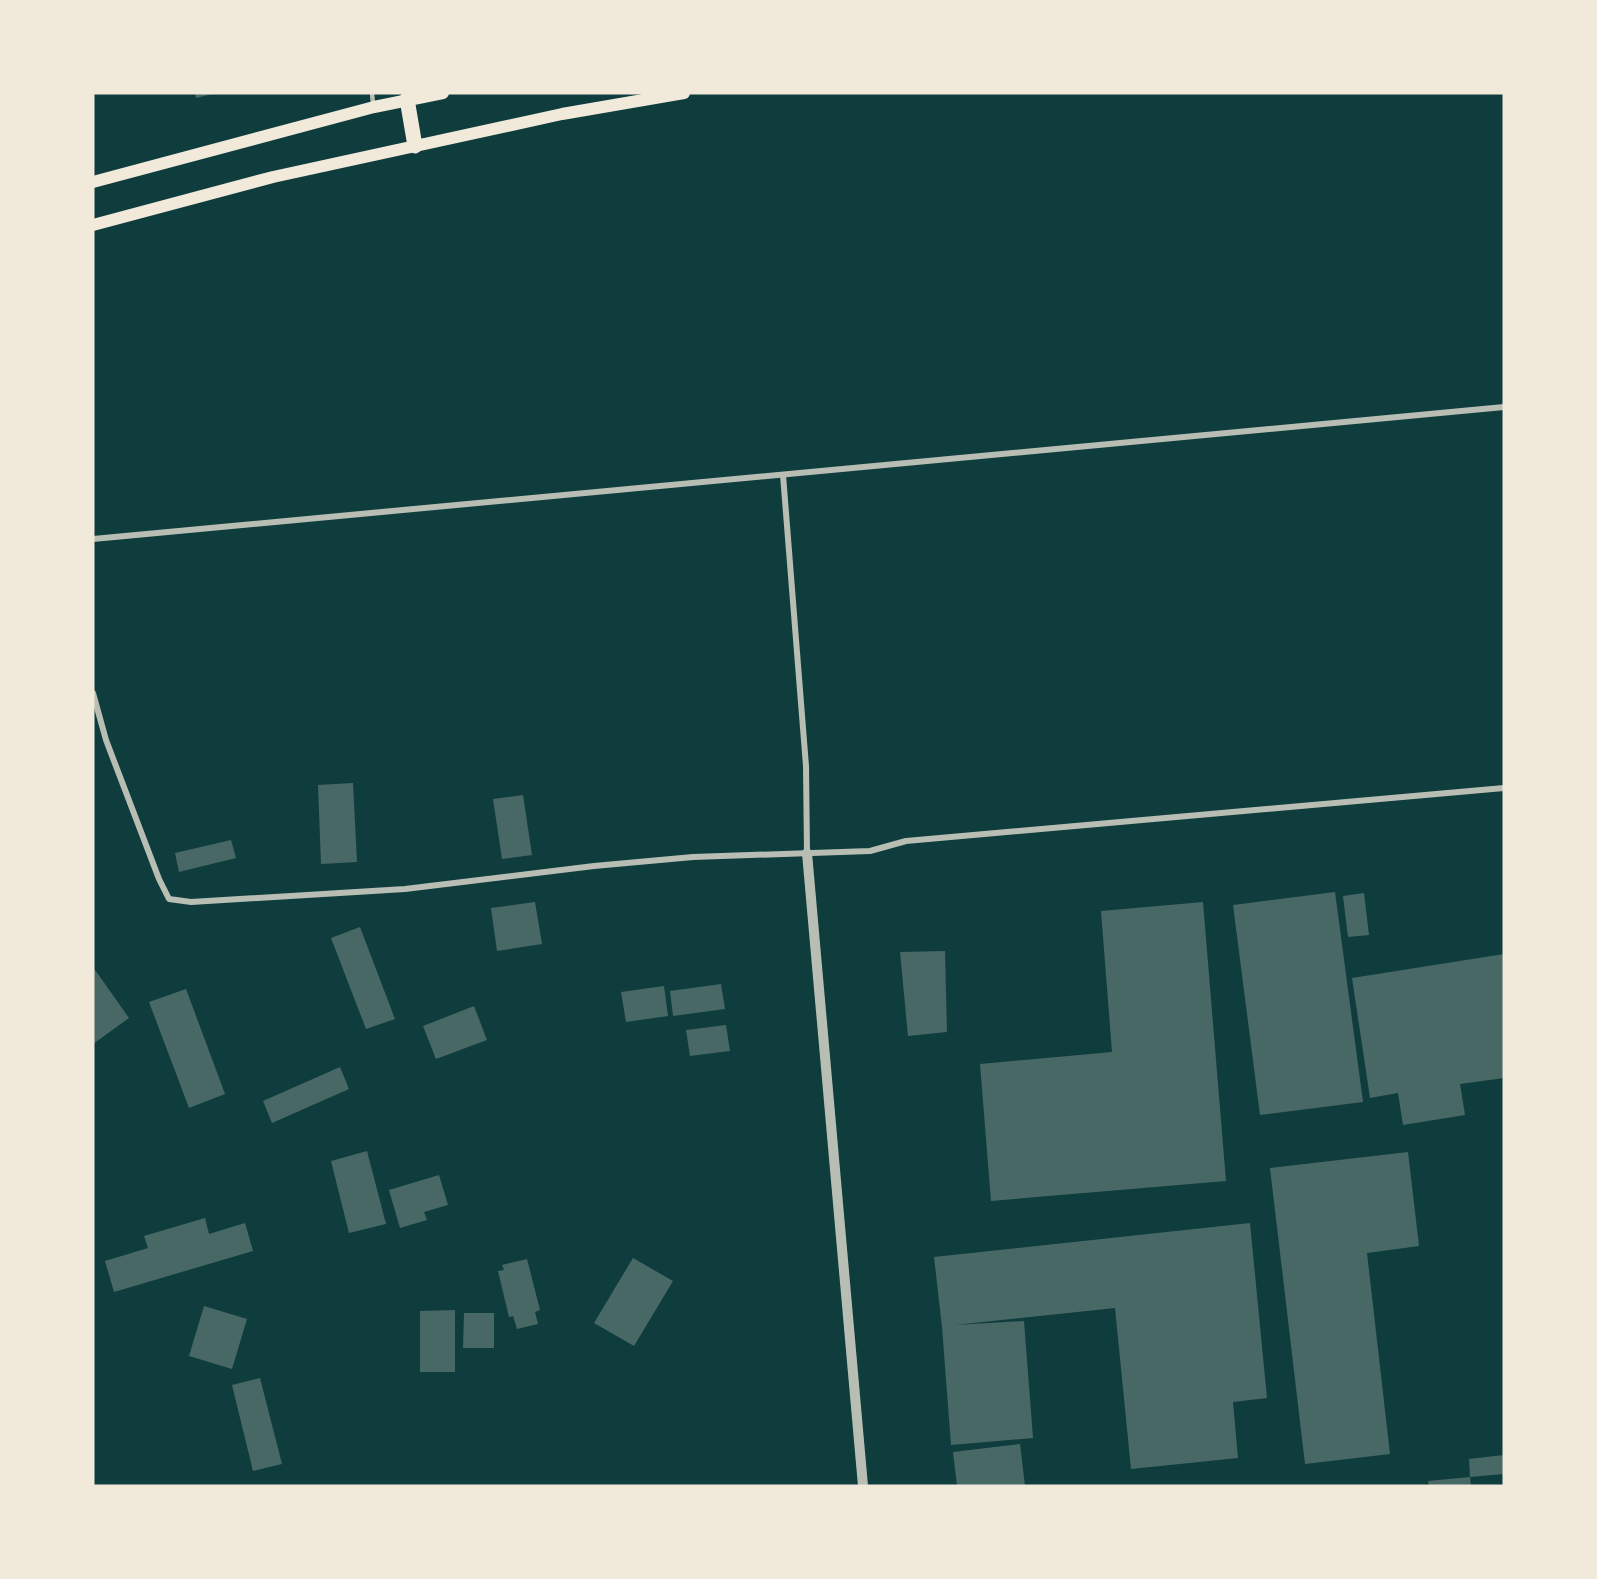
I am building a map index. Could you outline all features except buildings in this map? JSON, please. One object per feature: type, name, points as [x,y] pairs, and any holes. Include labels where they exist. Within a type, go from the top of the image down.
[{"type":"main road","points":[[93,182],[374,107],[443,93]]},
{"type":"main road","points":[[93,225],[273,177],[561,114],[684,93]]},
{"type":"main road","points":[[407,99],[415,146]]},
{"type":"street","points":[[93,539],[1504,407]]},
{"type":"street","points":[[783,475],[806,766],[807,853],[863,1486]]},
{"type":"street","points":[[93,693],[106,740],[159,879],[169,899],[191,902],[405,889],[594,866],[693,857],[870,851],[906,841],[1504,788]]},
{"type":"lane","points":[[372,93],[374,107]]}]
